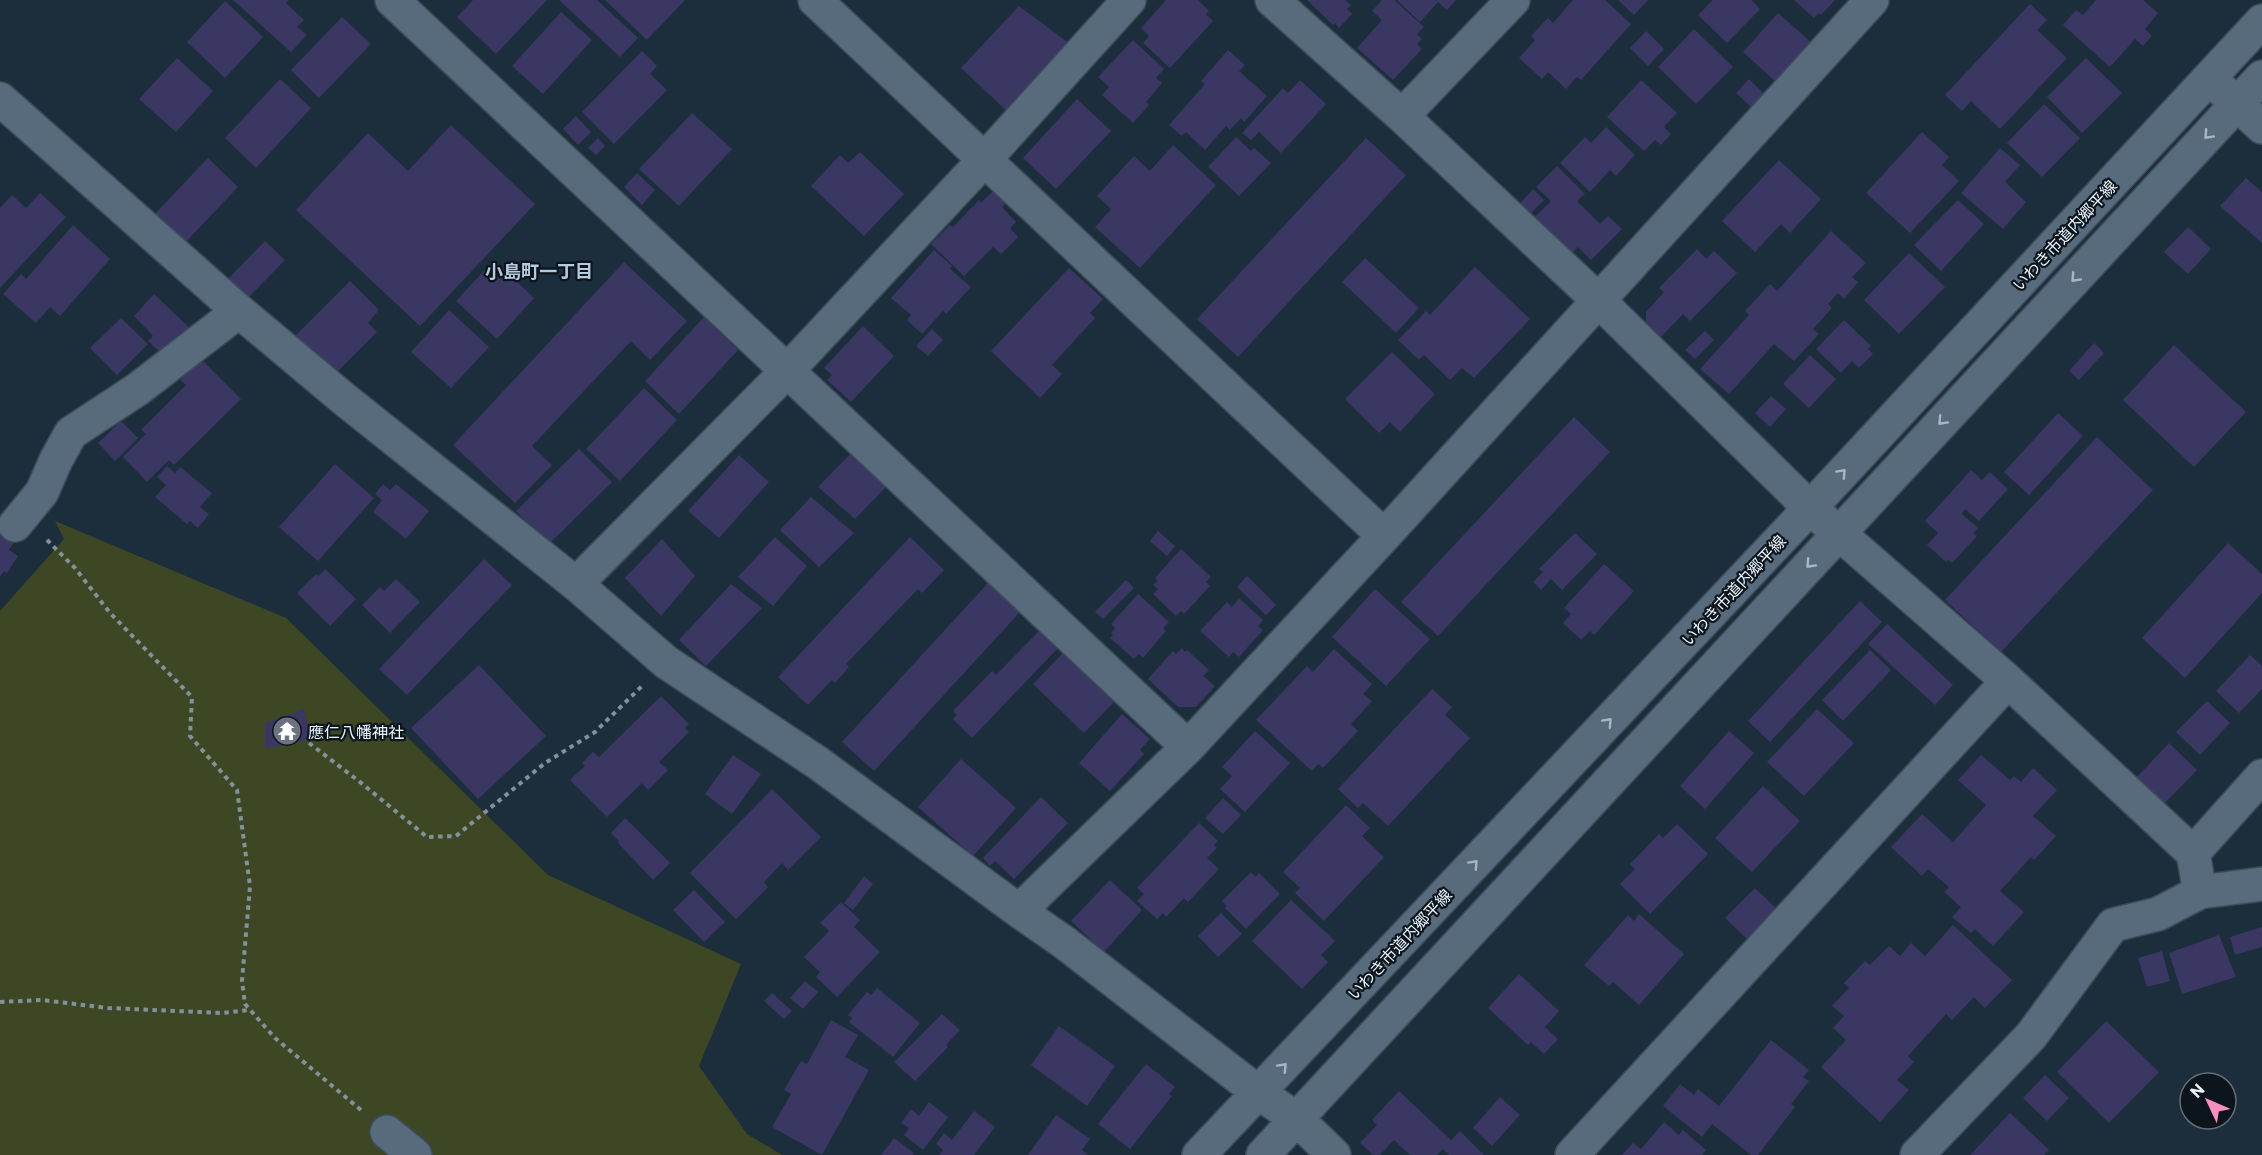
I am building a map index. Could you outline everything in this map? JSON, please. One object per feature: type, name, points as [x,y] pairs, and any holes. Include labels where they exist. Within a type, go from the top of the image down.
[{"type":"street","points":[[392,0],[1188,747]]},
{"type":"street","points":[[814,0],[1384,536]]},
{"type":"street","points":[[576,585],[787,371],[985,159],[1129,0]]},
{"type":"street","points":[[1272,0],[1402,116],[1598,300],[1838,533],[2008,681],[2193,853],[2200,891]]},
{"type":"street","points":[[1402,116],[1513,0]]},
{"type":"street","points":[[1019,911],[1188,747],[1384,536],[1872,0]]},
{"type":"street","name":"いわき市道内郷平線","points":[[1199,1155],[1810,507],[2262,21]]},
{"type":"street","points":[[1263,1155],[2262,77]]},
{"type":"street","points":[[2209,79],[2262,127]]},
{"type":"street","points":[[0,99],[239,310],[344,399],[576,585],[666,662],[818,763],[1065,943],[1259,1093],[1297,1119],[1334,1155]]},
{"type":"street","points":[[15,525],[42,492],[71,433],[138,389],[239,310]]},
{"type":"street","points":[[1572,1155],[2008,681]]},
{"type":"street","points":[[2193,853],[2262,776]]},
{"type":"street","points":[[1917,1155],[2031,1036],[2113,925],[2158,914],[2200,891],[2262,884]]},
{"type":"street","points":[[387,1132],[415,1155]]},
{"type":"path","points":[[42,492],[40,516],[46,539],[75,568],[111,613],[192,697],[190,735],[237,790],[250,886],[242,981],[245,1004],[275,1038],[387,1132]]},
{"type":"path","points":[[309,743],[427,837],[456,836],[545,763],[595,732],[666,662]]},
{"type":"path","points":[[0,1002],[42,1000],[108,1008],[222,1013],[249,1010]]},
{"type":"green space","points":[[55,521],[286,618],[548,875],[741,964],[699,1066],[747,1134],[782,1155],[0,1155],[0,611],[64,539]]},
{"type":"building","points":[[233,0],[289,0],[286,3],[304,20],[297,27],[307,35],[291,52]]},
{"type":"building","points":[[473,0],[547,0],[496,54],[457,17]]},
{"type":"building","points":[[559,0],[597,0],[638,38],[620,57]]},
{"type":"building","points":[[605,0],[685,0],[647,40]]},
{"type":"building","points":[[1166,0],[1198,0],[1209,11],[1206,14],[1213,21],[1170,68],[1143,43],[1149,36],[1141,28]]},
{"type":"building","points":[[1307,0],[1345,0],[1351,5],[1347,9],[1352,14],[1339,28]]},
{"type":"building","points":[[1382,0],[1394,0],[1424,27],[1417,34],[1422,39],[1417,44],[1422,49],[1393,80],[1357,48],[1382,20],[1372,11]]},
{"type":"building","points":[[1397,0],[1456,0],[1447,10],[1438,2],[1420,22]]},
{"type":"building","points":[[1573,0],[1605,0],[1631,24],[1581,80],[1577,77],[1566,89],[1548,72],[1542,79],[1519,58],[1535,40],[1531,36],[1548,18],[1553,23]]},
{"type":"building","points":[[1618,0],[1648,0],[1634,15]]},
{"type":"building","points":[[1713,0],[1751,0],[1760,9],[1727,43],[1698,15]]},
{"type":"building","points":[[1794,0],[1835,0],[1821,15],[1819,13],[1814,18]]},
{"type":"building","points":[[2096,0],[2143,0],[2158,13],[2145,29],[2152,36],[2143,46],[2135,39],[2110,67],[2063,25],[2076,10],[2083,15]]},
{"type":"building","points":[[225,1],[263,37],[225,78],[187,42]]},
{"type":"building","points":[[2030,4],[2047,20],[2037,30],[2067,58],[2000,129],[1971,101],[1962,111],[1945,95]]},
{"type":"building","points":[[1019,6],[1070,44],[1009,113],[961,68]]},
{"type":"building","points":[[561,12],[592,40],[543,94],[512,66]]},
{"type":"building","points":[[1778,13],[1813,44],[1777,83],[1743,52]]},
{"type":"building","points":[[342,17],[371,44],[319,98],[291,70]]},
{"type":"building","points":[[1694,29],[1733,67],[1696,104],[1658,67]]},
{"type":"building","points":[[1646,31],[1664,49],[1648,66],[1630,48]]},
{"type":"building","points":[[1133,40],[1164,69],[1156,78],[1162,83],[1146,102],[1149,105],[1133,123],[1102,95],[1109,87],[1098,77]]},
{"type":"building","points":[[1228,50],[1245,65],[1239,71],[1267,96],[1244,122],[1241,118],[1230,130],[1226,126],[1205,150],[1186,132],[1182,136],[1169,125],[1205,84],[1201,81]]},
{"type":"building","points":[[642,51],[657,66],[650,74],[667,90],[614,144],[582,112]]},
{"type":"building","points":[[177,58],[213,91],[176,132],[139,99]]},
{"type":"building","points":[[2086,58],[2122,93],[2082,133],[2047,97]]},
{"type":"building","points":[[280,79],[311,108],[256,168],[225,138]]},
{"type":"building","points":[[1749,79],[1764,94],[1751,107],[1736,93]]},
{"type":"building","points":[[1300,80],[1326,104],[1281,153],[1259,132],[1251,140],[1242,133],[1283,88],[1288,93]]},
{"type":"building","points":[[1641,80],[1677,113],[1664,127],[1671,134],[1661,145],[1655,140],[1644,151],[1607,117]]},
{"type":"building","points":[[1077,99],[1111,131],[1056,189],[1023,158]]},
{"type":"building","points":[[2044,104],[2080,138],[2042,177],[2007,143]]},
{"type":"building","points":[[692,113],[732,149],[679,206],[639,169]]},
{"type":"building","points":[[576,116],[591,132],[578,145],[563,129]]},
{"type":"building","points":[[451,125],[535,204],[420,326],[296,210],[368,133],[408,171]]},
{"type":"building","points":[[1606,127],[1635,155],[1616,176],[1610,170],[1590,192],[1560,163],[1585,137],[1591,143]]},
{"type":"building","points":[[1922,132],[1949,157],[1942,165],[1959,181],[1910,233],[1866,193]]},
{"type":"building","points":[[1236,137],[1251,151],[1254,148],[1271,163],[1239,196],[1208,167]]},
{"type":"building","points":[[598,138],[605,146],[596,155],[588,148]]},
{"type":"building","points":[[1366,138],[1406,175],[1238,357],[1197,319]]},
{"type":"building","points":[[1173,145],[1216,185],[1140,268],[1095,227],[1111,209],[1097,196],[1134,156],[1150,171]]},
{"type":"building","points":[[2000,148],[2020,165],[2005,182],[2026,202],[2003,229],[1961,193]]},
{"type":"building","points":[[860,152],[904,194],[864,236],[811,186],[840,155],[848,163]]},
{"type":"building","points":[[208,158],[238,187],[181,247],[150,219]]},
{"type":"building","points":[[1779,160],[1821,199],[1790,233],[1781,224],[1755,252],[1722,221]]},
{"type":"building","points":[[1557,166],[1585,194],[1577,201],[1600,224],[1608,216],[1622,229],[1591,260],[1578,247],[1571,254],[1534,218],[1551,201],[1536,187]]},
{"type":"building","points":[[637,173],[655,190],[642,205],[624,187]]},
{"type":"building","points":[[2246,178],[2262,192],[2262,243],[2220,206]]},
{"type":"building","points":[[1533,189],[1544,200],[1529,215],[1519,205]]},
{"type":"building","points":[[994,190],[1007,202],[1002,207],[1016,222],[1010,228],[1018,237],[1001,254],[993,247],[964,276],[931,244],[950,225],[953,227],[979,200],[981,203]]},
{"type":"building","points":[[40,193],[66,217],[0,288],[0,208],[12,195],[26,208]]},
{"type":"building","points":[[1958,200],[1984,224],[1941,271],[1914,245]]},
{"type":"building","points":[[73,225],[110,259],[60,316],[50,307],[36,323],[3,294],[21,274],[26,279]]},
{"type":"building","points":[[2188,227],[2211,249],[2188,274],[2164,252]]},
{"type":"building","points":[[1831,231],[1866,263],[1852,277],[1858,282],[1844,299],[1838,293],[1828,304],[1832,308],[1813,329],[1819,334],[1794,361],[1774,344],[1729,394],[1700,369],[1749,315],[1745,311],[1770,284],[1777,291]]},
{"type":"building","points":[[265,241],[285,260],[246,300],[226,281]]},
{"type":"building","points":[[1697,249],[1706,259],[1714,251],[1737,273],[1690,321],[1683,314],[1659,339],[1646,326],[1646,312],[1664,292],[1659,288]]},
{"type":"building","points":[[934,250],[952,266],[950,269],[971,287],[946,314],[943,311],[922,334],[907,320],[911,315],[891,298]]},
{"type":"building","points":[[1909,253],[1945,287],[1899,334],[1864,300]]},
{"type":"building","points":[[1365,258],[1419,308],[1396,333],[1342,282]]},
{"type":"building","points":[[494,260],[534,298],[497,339],[456,301]]},
{"type":"building","points":[[624,262],[687,321],[650,360],[631,341],[532,446],[552,465],[515,503],[453,445]]},
{"type":"building","points":[[1475,267],[1530,319],[1474,378],[1462,368],[1450,380],[1424,355],[1419,360],[1398,340],[1426,311],[1430,315]]},
{"type":"building","points":[[1069,268],[1103,299],[1090,313],[1095,318],[1052,365],[1062,374],[1040,398],[991,351]]},
{"type":"building","points":[[350,281],[379,310],[368,323],[377,332],[333,376],[294,337]]},
{"type":"building","points":[[154,294],[196,334],[166,358],[148,341],[153,336],[134,316]]},
{"type":"building","points":[[449,310],[489,347],[451,388],[411,352]]},
{"type":"building","points":[[704,317],[738,350],[679,414],[645,381]]},
{"type":"building","points":[[121,318],[148,344],[117,375],[90,348]]},
{"type":"building","points":[[1844,320],[1871,346],[1868,349],[1873,354],[1859,368],[1852,361],[1841,373],[1816,349]]},
{"type":"building","points":[[863,326],[894,356],[851,402],[827,380],[832,375],[824,368]]},
{"type":"building","points":[[932,329],[943,340],[928,356],[916,346]]},
{"type":"building","points":[[1705,331],[1714,340],[1695,359],[1685,350]]},
{"type":"building","points":[[2094,343],[2104,353],[2079,380],[2069,371]]},
{"type":"building","points":[[2174,345],[2246,412],[2194,467],[2123,400]]},
{"type":"building","points":[[1392,352],[1435,394],[1400,432],[1390,422],[1379,433],[1345,399]]},
{"type":"building","points":[[1810,355],[1836,379],[1809,408],[1783,384]]},
{"type":"building","points":[[201,359],[241,399],[174,465],[169,460],[147,482],[123,457],[146,434],[141,430],[186,385],[180,380]]},
{"type":"building","points":[[644,388],[677,420],[620,481],[586,449]]},
{"type":"building","points":[[1771,396],[1786,409],[1770,427],[1755,413]]},
{"type":"building","points":[[2058,413],[2083,436],[2029,495],[2004,472]]},
{"type":"building","points":[[1574,417],[1610,452],[1438,636],[1401,602]]},
{"type":"building","points":[[121,421],[138,438],[115,461],[98,443]]},
{"type":"building","points":[[2097,437],[2153,490],[2001,652],[1945,600]]},
{"type":"building","points":[[856,448],[888,485],[855,519],[818,487]]},
{"type":"building","points":[[579,449],[612,482],[549,544],[516,511]]},
{"type":"building","points":[[739,455],[769,482],[719,538],[688,511]]},
{"type":"building","points":[[335,464],[374,498],[318,561],[279,527]]},
{"type":"building","points":[[167,466],[175,473],[180,467],[212,493],[200,507],[209,514],[198,528],[190,521],[187,524],[155,497],[166,485],[157,477]]},
{"type":"building","points":[[1971,470],[1982,480],[1990,472],[2008,489],[1979,521],[1965,509],[1962,514],[1978,528],[1973,533],[1977,536],[1952,563],[1948,560],[1946,562],[1927,545],[1938,533],[1925,521]]},
{"type":"building","points":[[383,484],[390,490],[396,484],[429,511],[406,539],[373,512],[382,500],[375,494]]},
{"type":"building","points":[[811,497],[854,533],[819,567],[780,530]]},
{"type":"building","points":[[0,530],[16,540],[9,550],[18,556],[7,573],[4,571],[0,577]]},
{"type":"building","points":[[1158,531],[1175,546],[1167,556],[1150,541]]},
{"type":"building","points":[[1575,533],[1597,554],[1562,590],[1551,579],[1541,590],[1533,582],[1543,572],[1539,569]]},
{"type":"building","points":[[775,537],[807,566],[773,606],[738,577]]},
{"type":"building","points":[[910,537],[944,570],[922,593],[918,589],[846,664],[849,667],[835,683],[832,680],[808,705],[778,677]]},
{"type":"building","points":[[662,539],[695,576],[661,616],[625,578]]},
{"type":"building","points":[[2228,543],[2262,574],[2262,593],[2185,678],[2142,638]]},
{"type":"building","points":[[1181,549],[1211,577],[1206,582],[1210,586],[1184,614],[1181,611],[1176,616],[1153,594],[1158,589],[1153,585],[1158,581],[1155,578]]},
{"type":"building","points":[[484,559],[512,585],[407,695],[379,669]]},
{"type":"building","points":[[1604,564],[1634,591],[1594,635],[1590,631],[1581,640],[1563,623],[1571,614],[1564,608]]},
{"type":"building","points":[[325,569],[356,599],[330,626],[297,593],[316,574],[319,576]]},
{"type":"building","points":[[1247,576],[1276,605],[1266,615],[1237,587]]},
{"type":"building","points":[[396,579],[420,602],[390,633],[362,605],[380,587],[384,591]]},
{"type":"building","points":[[1126,580],[1134,588],[1103,619],[1095,612]]},
{"type":"building","points":[[988,583],[1020,612],[874,771],[842,742]]},
{"type":"building","points":[[731,584],[762,608],[706,666],[679,640]]},
{"type":"building","points":[[1375,589],[1430,639],[1386,686],[1332,637]]},
{"type":"building","points":[[1138,594],[1169,622],[1163,628],[1166,631],[1143,658],[1139,654],[1134,659],[1110,638],[1115,628],[1111,624]]},
{"type":"building","points":[[1239,598],[1263,620],[1258,626],[1263,630],[1239,657],[1233,652],[1229,657],[1200,631],[1227,602],[1232,607]]},
{"type":"building","points":[[1860,601],[1882,622],[1770,742],[1748,721]]},
{"type":"building","points":[[1887,624],[1953,685],[1935,705],[1868,644]]},
{"type":"building","points":[[1040,630],[1058,648],[972,738],[953,719],[957,715],[953,711],[992,671],[996,675]]},
{"type":"building","points":[[1182,648],[1209,670],[1203,676],[1215,686],[1196,707],[1178,707],[1148,679],[1173,651],[1176,654]]},
{"type":"building","points":[[1334,649],[1372,684],[1363,694],[1372,701],[1351,724],[1358,731],[1323,768],[1318,764],[1312,771],[1256,720],[1307,666],[1313,672]]},
{"type":"building","points":[[1870,650],[1891,670],[1843,721],[1822,700]]},
{"type":"building","points":[[1063,653],[1114,702],[1084,733],[1033,684]]},
{"type":"building","points":[[2250,655],[2262,666],[2262,689],[2239,713],[2216,691]]},
{"type":"building","points":[[479,665],[546,736],[478,799],[411,728]]},
{"type":"building","points":[[1432,689],[1452,707],[1445,715],[1470,738],[1388,826],[1363,803],[1358,808],[1338,789]]},
{"type":"building","points":[[661,696],[689,724],[685,728],[689,732],[659,762],[668,770],[648,790],[642,783],[607,817],[570,780],[585,766],[582,763],[593,752],[599,757]]},
{"type":"building","points":[[2207,701],[2230,723],[2200,755],[2176,732]]},
{"type":"building","name":"應仁八幡神社","points":[[304,709],[311,739],[265,749],[265,723]]},
{"type":"building","points":[[1817,709],[1854,743],[1804,796],[1767,762]]},
{"type":"building","points":[[1122,714],[1150,739],[1140,750],[1144,754],[1110,791],[1079,763]]},
{"type":"building","points":[[1255,731],[1290,763],[1245,812],[1220,789],[1232,776],[1222,767]]},
{"type":"building","points":[[1729,731],[1754,753],[1705,809],[1680,786]]},
{"type":"building","points":[[2169,743],[2197,770],[2164,804],[2136,778]]},
{"type":"building","points":[[733,755],[761,774],[732,814],[705,794]]},
{"type":"building","points":[[1981,755],[2010,780],[2014,776],[2021,782],[2033,768],[2057,790],[2033,816],[2056,836],[2034,860],[2031,857],[2000,891],[2024,912],[1993,946],[1975,929],[1971,933],[1952,917],[1961,907],[1944,892],[1949,887],[1928,869],[1922,876],[1891,847],[1922,814],[1953,842],[1986,805],[1958,780]]},
{"type":"building","points":[[961,759],[1016,808],[973,856],[918,807]]},
{"type":"building","points":[[1763,786],[1800,821],[1752,872],[1715,838]]},
{"type":"building","points":[[772,789],[821,837],[788,870],[782,863],[764,882],[768,887],[736,919],[690,873]]},
{"type":"building","points":[[1041,797],[1068,823],[1014,879],[995,861],[990,866],[983,858]]},
{"type":"building","points":[[1223,798],[1241,815],[1223,834],[1205,818]]},
{"type":"building","points":[[1346,805],[1370,828],[1362,836],[1384,857],[1324,921],[1295,893],[1300,888],[1283,872]]},
{"type":"building","points":[[625,818],[670,863],[653,880],[611,833]]},
{"type":"building","points":[[1199,823],[1218,841],[1214,845],[1217,848],[1207,858],[1219,869],[1188,902],[1184,898],[1166,917],[1163,913],[1157,919],[1137,901],[1144,894],[1137,888]]},
{"type":"building","points":[[1677,824],[1708,854],[1650,914],[1620,884],[1635,869],[1630,864],[1659,834],[1663,838]]},
{"type":"building","points":[[1251,872],[1256,877],[1259,873],[1280,894],[1246,929],[1225,908],[1227,906],[1222,901]]},
{"type":"building","points":[[864,876],[873,884],[853,910],[844,903]]},
{"type":"building","points":[[1110,880],[1142,910],[1104,952],[1071,921]]},
{"type":"building","points":[[1755,888],[1778,910],[1749,941],[1725,918]]},
{"type":"building","points":[[694,890],[725,922],[704,942],[673,910]]},
{"type":"building","points":[[1291,900],[1335,941],[1321,955],[1328,962],[1302,989],[1252,941]]},
{"type":"building","points":[[841,902],[860,920],[854,927],[880,952],[837,997],[816,977],[820,972],[804,957],[829,931],[820,923]]},
{"type":"building","points":[[1221,913],[1242,934],[1218,957],[1198,936]]},
{"type":"building","points":[[1639,914],[1684,954],[1639,1005],[1613,982],[1609,986],[1584,965],[1628,915],[1634,921]]},
{"type":"building","points":[[1953,925],[2012,980],[1985,1008],[1974,997],[1952,1020],[1946,1014],[1908,1056],[1914,1062],[1897,1080],[1909,1090],[1880,1122],[1821,1067],[1846,1040],[1833,1028],[1844,1016],[1832,1006],[1849,988],[1844,983],[1865,961],[1870,965],[1889,946],[1900,956],[1911,943],[1925,956]]},
{"type":"building","points":[[2262,927],[2262,947],[2235,955],[2230,937]]},
{"type":"building","points":[[2219,935],[2236,977],[2182,994],[2169,953]]},
{"type":"building","points":[[2162,951],[2170,981],[2147,987],[2138,958]]},
{"type":"building","points":[[1519,974],[1559,1011],[1545,1027],[1558,1039],[1544,1054],[1531,1042],[1528,1045],[1488,1008]]},
{"type":"building","points":[[805,981],[818,992],[803,1009],[790,998]]},
{"type":"building","points":[[877,988],[920,1023],[893,1057],[849,1022],[852,1018],[848,1015],[867,992],[871,995]]},
{"type":"building","points":[[772,993],[792,1011],[784,1019],[764,1001]]},
{"type":"building","points":[[942,1014],[960,1030],[946,1045],[948,1047],[915,1081],[894,1062]]},
{"type":"building","points":[[831,1020],[858,1035],[845,1057],[869,1070],[822,1155],[772,1127],[791,1094],[784,1090],[801,1061],[807,1064]]},
{"type":"building","points":[[2106,1021],[2159,1072],[2109,1123],[2057,1072]]},
{"type":"building","points":[[1059,1026],[1115,1066],[1087,1106],[1031,1065]]},
{"type":"building","points":[[1771,1040],[1809,1070],[1803,1077],[1809,1081],[1791,1104],[1795,1107],[1758,1155],[1751,1155],[1712,1124],[1702,1137],[1663,1106],[1680,1084],[1694,1095],[1698,1089],[1719,1106]]},
{"type":"building","points":[[1146,1064],[1175,1087],[1169,1094],[1172,1096],[1130,1149],[1098,1124]]},
{"type":"building","points":[[2045,1075],[2069,1098],[2047,1121],[2023,1098]]},
{"type":"building","points":[[1399,1091],[1451,1140],[1460,1131],[1484,1155],[1449,1155],[1443,1149],[1437,1155],[1410,1155],[1394,1140],[1380,1155],[1373,1155],[1360,1143],[1377,1125],[1372,1120]]},
{"type":"building","points":[[1500,1097],[1520,1115],[1492,1146],[1473,1128]]},
{"type":"building","points":[[929,1102],[948,1117],[923,1150],[904,1135],[909,1128],[901,1123],[911,1109],[919,1116]]},
{"type":"building","points":[[974,1111],[995,1127],[974,1155],[939,1155],[943,1150],[936,1144],[944,1133],[952,1140]]},
{"type":"building","points":[[2010,1113],[2049,1150],[2044,1155],[1970,1155]]},
{"type":"building","points":[[1056,1115],[1090,1139],[1082,1150],[1088,1155],[1028,1155]]},
{"type":"building","points":[[1664,1122],[1679,1135],[1683,1130],[1706,1150],[1702,1155],[1622,1155],[1633,1143],[1641,1149]]},
{"type":"building","points":[[894,1138],[914,1153],[913,1155],[881,1155]]},
{"type":"place","name":"應仁八幡神社","points":[[287,731]]},
{"type":"district","name":"小島町一丁目","points":[[539,271]]}]
